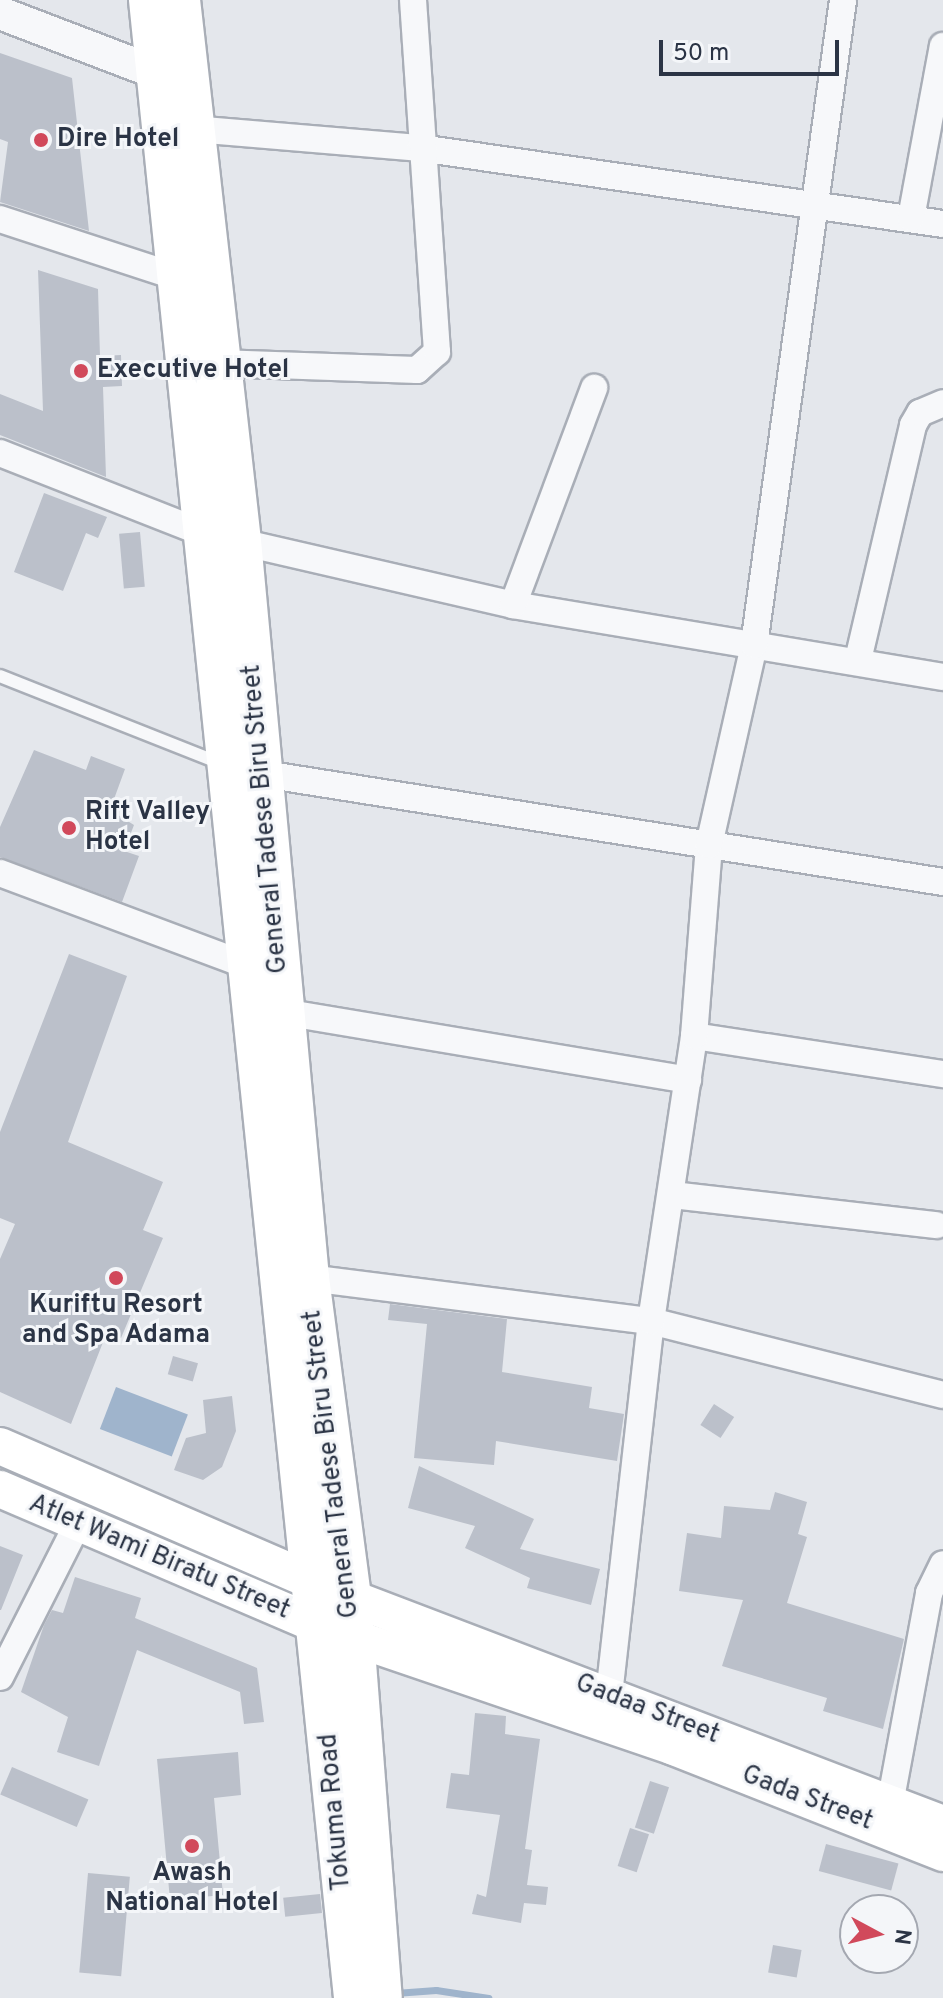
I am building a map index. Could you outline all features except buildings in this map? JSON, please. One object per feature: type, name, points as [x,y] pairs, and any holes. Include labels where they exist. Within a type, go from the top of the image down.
[{"type":"main road","name":"General Tadese Biru Street","points":[[149,0],[173,80],[193,129],[218,363],[223,538],[314,1583],[336,1632]]},
{"type":"main road","name":"General Tadese Biru Street","points":[[180,0],[173,80],[177,277],[223,538]]},
{"type":"main road","name":"General Tadese Biru Street","points":[[245,770],[244,964],[266,1010],[309,1278],[351,1598],[336,1632]]},
{"type":"main road","name":"Atlet Wami Biratu Street","points":[[0,1446],[351,1598]]},
{"type":"main road","name":"Atlet Wami Biratu Street","points":[[0,1489],[336,1632]]},
{"type":"main road","name":"Gadaa Street","points":[[351,1598],[943,1824]]},
{"type":"main road","name":"Gada Street","points":[[336,1632],[674,1747],[943,1853]]},
{"type":"main road","name":"Tokuma Road","points":[[336,1632],[364,1954],[382,1998]]},
{"type":"main road","name":"Tokuma Road","points":[[354,1998],[364,1954]]},
{"type":"street","points":[[218,363],[417,370],[431,362],[437,352],[420,148],[413,0]]},
{"type":"street","points":[[609,1695],[651,1321],[694,1036],[709,845],[754,645],[843,0]]},
{"type":"street","points":[[0,13],[173,80]]},
{"type":"street","points":[[911,218],[943,46]]},
{"type":"street","points":[[193,129],[420,148],[813,200],[943,224]]},
{"type":"street","points":[[0,219],[177,277]]},
{"type":"street","points":[[513,605],[594,388]]},
{"type":"street","points":[[858,660],[913,425],[920,413],[943,403]]},
{"type":"street","points":[[0,453],[223,538],[513,605],[858,660],[943,677]]},
{"type":"street","points":[[245,770],[943,882]]},
{"type":"street","points":[[0,873],[244,964]]},
{"type":"street","points":[[266,1010],[688,1080]]},
{"type":"street","points":[[694,1036],[943,1074]]},
{"type":"street","points":[[672,1195],[936,1225]]},
{"type":"street","points":[[309,1278],[651,1321],[943,1395]]},
{"type":"street","points":[[0,1677],[78,1523]]},
{"type":"street","points":[[890,1804],[929,1593],[943,1564]]},
{"type":"lane","points":[[0,676],[245,770]]},
{"type":"water","points":[[116,1387],[188,1415],[172,1457],[100,1429]]},
{"type":"waterway","points":[[395,1993],[436,1990],[488,1998]]},
{"type":"place","name":"Dire Hotel","points":[[41,140]]},
{"type":"place","name":"Executive Hotel","points":[[81,371]]},
{"type":"place","name":"Rift Valley Hotel","points":[[69,828]]},
{"type":"place","name":"Kuriftu Resort and Spa Adama","points":[[116,1278]]},
{"type":"place","name":"Awash National Hotel","points":[[192,1846]]}]
